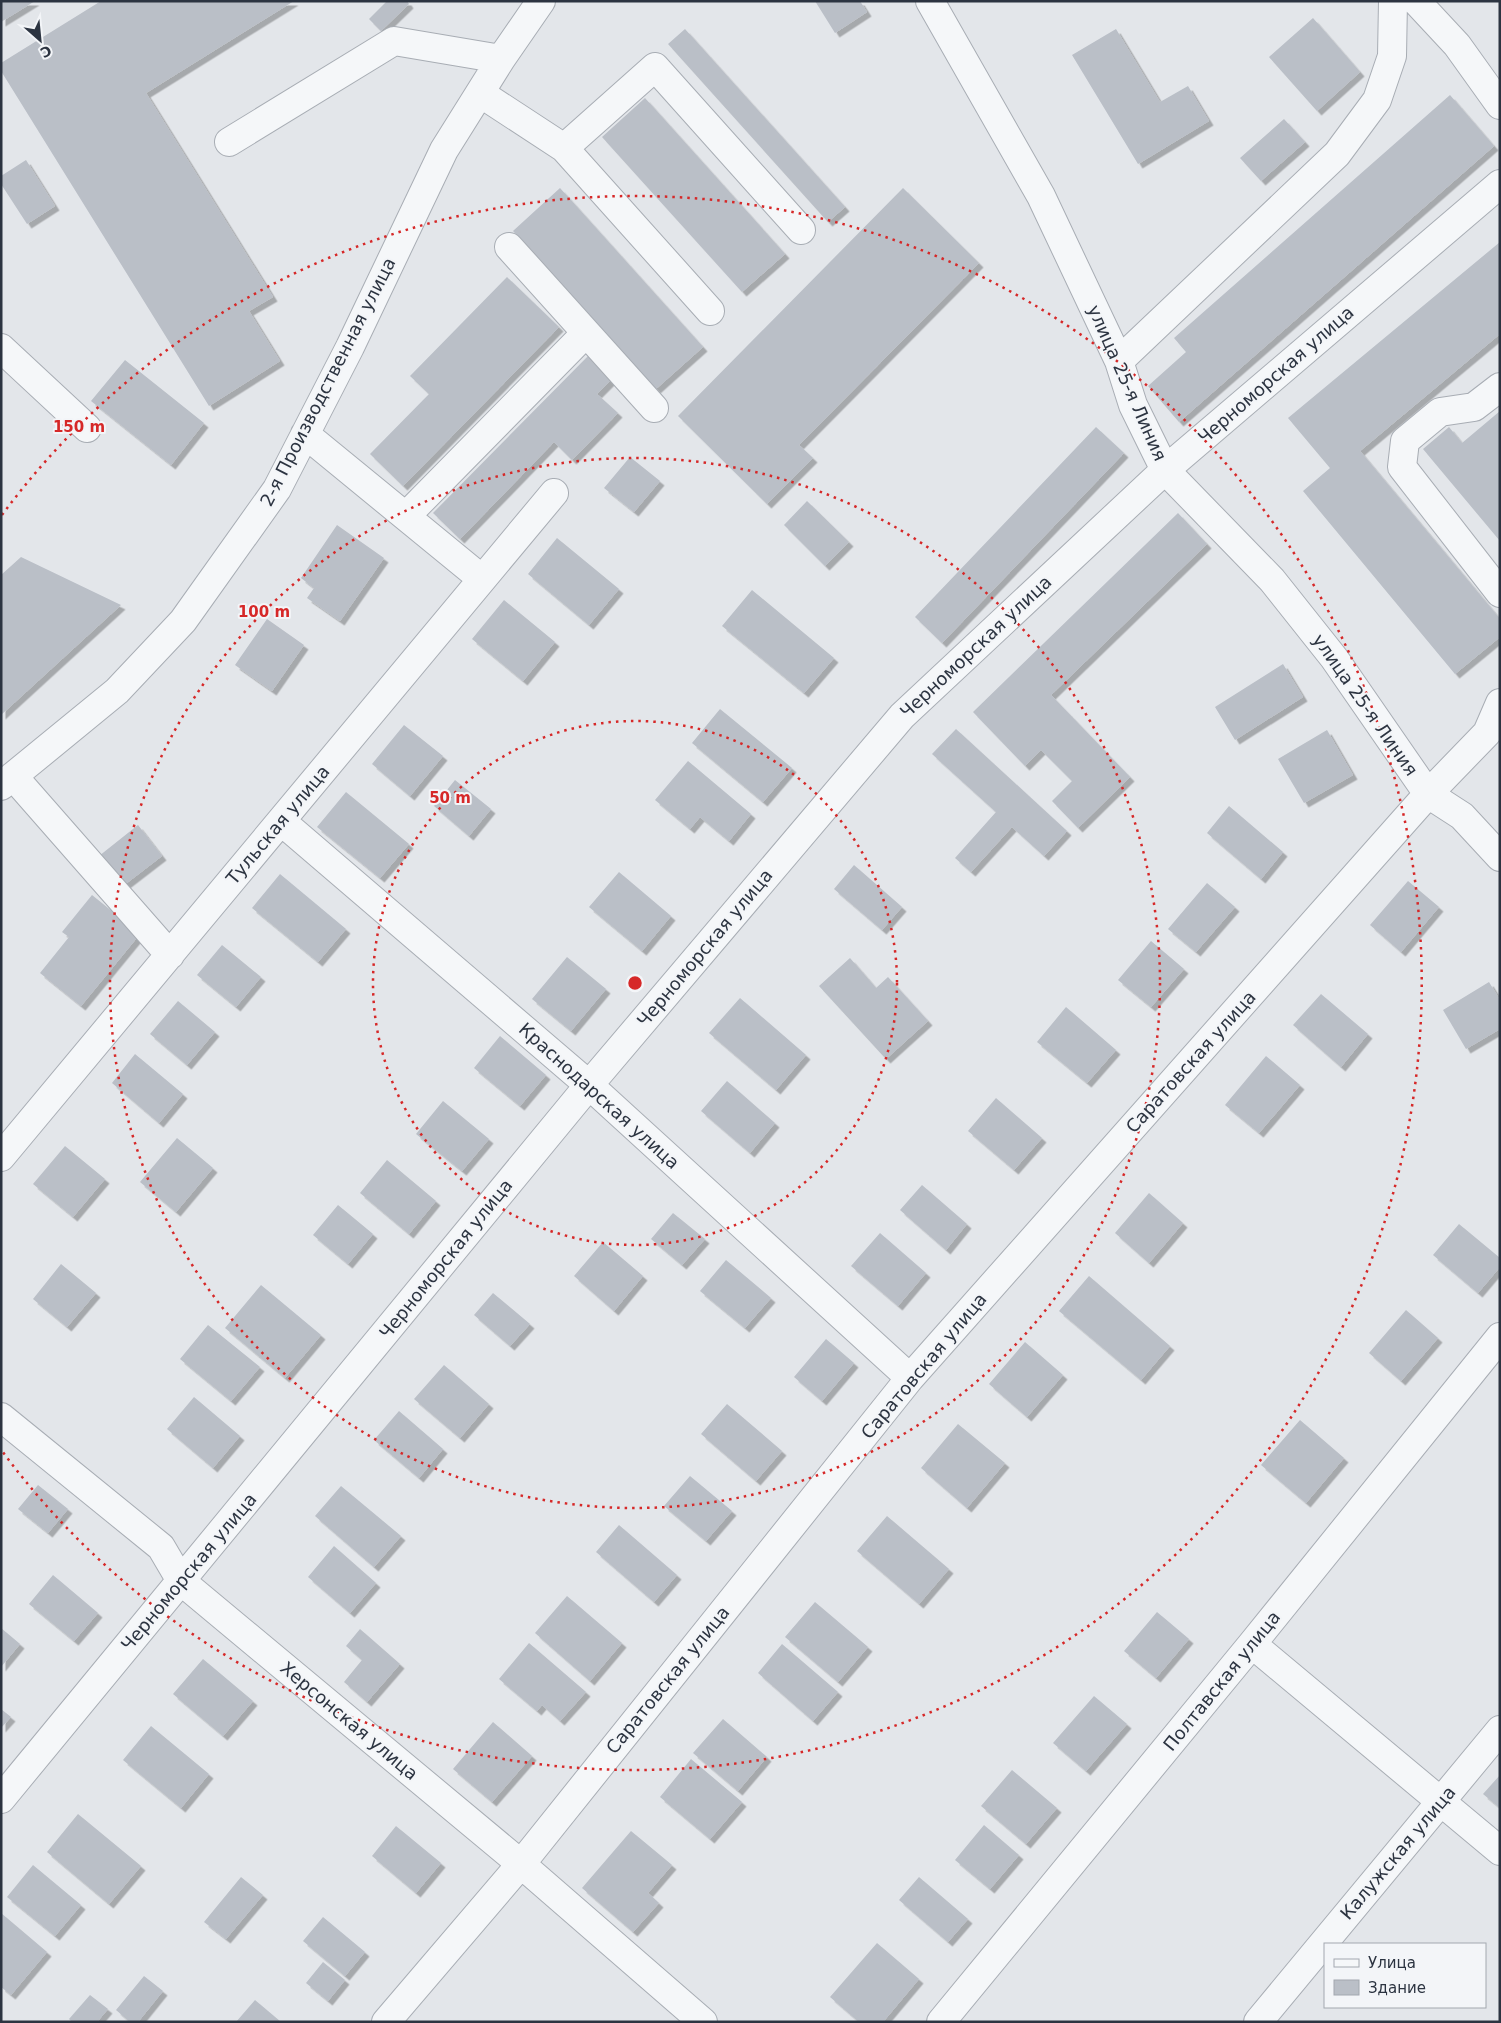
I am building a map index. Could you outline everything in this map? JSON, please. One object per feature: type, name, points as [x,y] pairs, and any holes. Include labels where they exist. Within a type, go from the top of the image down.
[{"type":"street","name":"2-я Производственная улица","points":[[7,781],[118,690],[183,621],[277,489],[354,338],[444,150],[501,58],[541,1]]},
{"type":"street","name":"улица 25-я Линия","points":[[930,1],[1041,196],[1118,361],[1133,405],[1165,470],[1272,580],[1334,658],[1428,794],[1462,816],[1500,857]]},
{"type":"street","points":[[1118,361],[1337,154],[1377,100],[1392,56],[1394,1]]},
{"type":"street","points":[[1416,1],[1457,45],[1500,105]]},
{"type":"street","points":[[229,142],[394,41],[501,58]]},
{"type":"street","points":[[564,148],[655,67],[801,230]]},
{"type":"street","points":[[480,93],[564,148],[710,311]]},
{"type":"street","name":"Черноморская улица","points":[[1,1799],[589,1085],[902,716],[1165,470],[1500,184]]},
{"type":"street","points":[[509,247],[654,408]]},
{"type":"street","points":[[406,516],[586,333]]},
{"type":"street","points":[[1,348],[87,428]]},
{"type":"street","points":[[1500,387],[1474,407],[1440,412],[1405,442],[1402,467],[1500,594]]},
{"type":"street","points":[[305,434],[482,579]]},
{"type":"street","name":"Тульская улица","points":[[1,1157],[554,493]]},
{"type":"street","name":"Саратовская улица","points":[[386,2022],[521,1864],[910,1378],[1428,794],[1487,733],[1500,703]]},
{"type":"street","points":[[7,781],[170,955]]},
{"type":"street","name":"Краснодарская улица","points":[[281,822],[589,1085],[910,1378]]},
{"type":"street","name":"Полтавская улица","points":[[941,2022],[1252,1644],[1500,1337]]},
{"type":"street","name":"Херсонская улица","points":[[1,1417],[161,1547],[181,1581],[521,1864],[703,2022]]},
{"type":"street","points":[[1252,1644],[1500,1851]]},
{"type":"street","name":"Калужская улица","points":[[1258,2022],[1500,1730]]},
{"type":"building","points":[[1,1],[35,1],[1,22]]},
{"type":"building","points":[[101,1],[294,1],[146,93],[273,297],[249,311],[280,361],[209,406],[1,71],[1,63]]},
{"type":"building","points":[[387,1],[407,1],[409,4],[381,31],[369,19]]},
{"type":"building","points":[[815,1],[860,1],[867,12],[835,33]]},
{"type":"building","points":[[1313,18],[1360,72],[1317,111],[1269,57]]},
{"type":"building","points":[[685,29],[845,207],[828,222],[668,44]]},
{"type":"building","points":[[1116,29],[1160,102],[1188,86],[1209,121],[1138,164],[1072,55]]},
{"type":"building","points":[[1450,95],[1494,146],[1179,422],[1148,386],[1186,352],[1174,338]]},
{"type":"building","points":[[645,98],[785,254],[742,292],[602,137]]},
{"type":"building","points":[[1284,119],[1305,142],[1261,181],[1240,158]]},
{"type":"building","points":[[26,160],[55,206],[27,224],[1,184],[1,176]]},
{"type":"building","points":[[560,188],[703,347],[656,389],[513,231]]},
{"type":"building","points":[[903,188],[979,263],[799,445],[813,458],[767,504],[678,416]]},
{"type":"building","points":[[1500,242],[1500,334],[1360,451],[1500,619],[1500,637],[1455,674],[1303,491],[1330,468],[1288,418]]},
{"type":"building","points":[[507,277],[559,327],[403,486],[370,454],[429,394],[410,376]]},
{"type":"building","points":[[589,355],[612,379],[597,394],[618,413],[572,460],[554,442],[460,539],[433,513]]},
{"type":"building","points":[[125,360],[204,423],[171,465],[91,401]]},
{"type":"building","points":[[1500,411],[1500,541],[1423,449],[1449,427],[1462,443]]},
{"type":"building","points":[[1096,427],[1124,453],[942,643],[915,617]]},
{"type":"building","points":[[630,457],[660,481],[634,512],[604,488]]},
{"type":"building","points":[[807,501],[849,542],[825,566],[784,525]]},
{"type":"building","points":[[1178,513],[1207,544],[1051,695],[1130,777],[1078,828],[1052,801],[1072,781],[1041,750],[1025,766],[973,712]]},
{"type":"building","points":[[337,525],[384,558],[340,621],[307,598],[314,588],[301,578]]},
{"type":"building","points":[[557,538],[619,589],[589,625],[528,574]]},
{"type":"building","points":[[21,557],[121,605],[1,715],[1,575]]},
{"type":"building","points":[[752,590],[834,658],[804,693],[722,626]]},
{"type":"building","points":[[504,600],[555,642],[523,681],[472,639]]},
{"type":"building","points":[[267,619],[304,645],[272,691],[235,665]]},
{"type":"building","points":[[1283,664],[1303,697],[1235,740],[1215,707]]},
{"type":"building","points":[[720,709],[792,768],[763,802],[692,743]]},
{"type":"building","points":[[404,725],[443,756],[410,796],[372,764]]},
{"type":"building","points":[[956,729],[1067,831],[1044,856],[1012,827],[971,872],[955,858],[996,812],[932,754]]},
{"type":"building","points":[[1327,730],[1353,775],[1304,803],[1278,759]]},
{"type":"building","points":[[688,761],[751,814],[729,841],[700,817],[690,829],[655,800]]},
{"type":"building","points":[[455,780],[491,809],[469,836],[434,806]]},
{"type":"building","points":[[346,792],[409,844],[380,878],[317,827]]},
{"type":"building","points":[[1229,806],[1283,852],[1261,879],[1207,833]]},
{"type":"building","points":[[138,825],[162,856],[123,886],[99,856]]},
{"type":"building","points":[[854,865],[902,907],[882,930],[834,889]]},
{"type":"building","points":[[619,872],[671,916],[642,951],[589,907]]},
{"type":"building","points":[[280,874],[346,929],[318,962],[252,908]]},
{"type":"building","points":[[1408,881],[1439,907],[1401,952],[1370,925]]},
{"type":"building","points":[[1207,883],[1235,907],[1196,952],[1168,929]]},
{"type":"building","points":[[92,895],[140,934],[81,1006],[40,973],[69,937],[62,932]]},
{"type":"building","points":[[1151,941],[1184,969],[1151,1007],[1118,980]]},
{"type":"building","points":[[222,945],[261,977],[236,1007],[197,975]]},
{"type":"building","points":[[567,957],[606,989],[571,1031],[532,999]]},
{"type":"building","points":[[850,958],[876,988],[888,977],[928,1021],[886,1059],[819,986]]},
{"type":"building","points":[[1489,982],[1500,1000],[1500,1029],[1466,1049],[1443,1010]]},
{"type":"building","points":[[1321,994],[1368,1034],[1341,1067],[1293,1025]]},
{"type":"building","points":[[740,998],[806,1055],[776,1090],[709,1033]]},
{"type":"building","points":[[178,1001],[215,1032],[187,1065],[150,1034]]},
{"type":"building","points":[[1066,1007],[1116,1050],[1087,1083],[1037,1042]]},
{"type":"building","points":[[500,1036],[546,1075],[520,1106],[474,1068]]},
{"type":"building","points":[[135,1054],[183,1094],[159,1123],[112,1083]]},
{"type":"building","points":[[1266,1056],[1300,1085],[1259,1133],[1225,1105]]},
{"type":"building","points":[[727,1081],[775,1123],[750,1153],[701,1111]]},
{"type":"building","points":[[996,1098],[1042,1138],[1014,1170],[968,1131]]},
{"type":"building","points":[[443,1101],[489,1139],[462,1171],[416,1134]]},
{"type":"building","points":[[177,1138],[213,1168],[176,1212],[140,1182]]},
{"type":"building","points":[[65,1146],[105,1179],[73,1217],[33,1184]]},
{"type":"building","points":[[387,1160],[436,1201],[409,1234],[360,1193]]},
{"type":"building","points":[[922,1185],[967,1224],[946,1250],[900,1210]]},
{"type":"building","points":[[1149,1193],[1183,1223],[1149,1263],[1115,1233]]},
{"type":"building","points":[[338,1205],[373,1234],[348,1264],[313,1235]]},
{"type":"building","points":[[673,1213],[705,1239],[682,1265],[651,1239]]},
{"type":"building","points":[[1459,1224],[1500,1258],[1500,1267],[1478,1293],[1433,1255]]},
{"type":"building","points":[[880,1233],[926,1273],[898,1306],[851,1266]]},
{"type":"building","points":[[603,1242],[643,1276],[614,1311],[574,1276]]},
{"type":"building","points":[[726,1260],[771,1298],[745,1328],[700,1291]]},
{"type":"building","points":[[61,1264],[96,1293],[67,1327],[33,1299]]},
{"type":"building","points":[[1089,1276],[1170,1346],[1141,1380],[1059,1311]]},
{"type":"building","points":[[261,1285],[321,1335],[285,1378],[225,1328]]},
{"type":"building","points":[[493,1293],[530,1324],[510,1346],[474,1315]]},
{"type":"building","points":[[1406,1310],[1438,1338],[1401,1381],[1369,1353]]},
{"type":"building","points":[[208,1325],[260,1367],[231,1401],[180,1359]]},
{"type":"building","points":[[826,1339],[854,1363],[822,1401],[794,1377]]},
{"type":"building","points":[[1025,1342],[1063,1375],[1027,1417],[989,1384]]},
{"type":"building","points":[[444,1365],[489,1404],[460,1438],[414,1399]]},
{"type":"building","points":[[194,1397],[240,1436],[213,1468],[167,1429]]},
{"type":"building","points":[[727,1404],[782,1451],[756,1481],[701,1434]]},
{"type":"building","points":[[399,1411],[443,1449],[419,1478],[374,1440]]},
{"type":"building","points":[[1300,1420],[1344,1458],[1306,1503],[1261,1465]]},
{"type":"building","points":[[958,1424],[1005,1463],[967,1508],[921,1468]]},
{"type":"building","points":[[690,1476],[732,1511],[706,1541],[664,1506]]},
{"type":"building","points":[[38,1485],[68,1509],[48,1533],[18,1509]]},
{"type":"building","points":[[341,1486],[401,1536],[374,1567],[315,1516]]},
{"type":"building","points":[[887,1516],[949,1569],[919,1604],[857,1551]]},
{"type":"building","points":[[619,1525],[677,1575],[654,1602],[596,1552]]},
{"type":"building","points":[[334,1546],[376,1583],[350,1613],[308,1577]]},
{"type":"building","points":[[53,1575],[98,1613],[74,1641],[29,1604]]},
{"type":"building","points":[[567,1596],[622,1643],[590,1681],[535,1633]]},
{"type":"building","points":[[815,1602],[868,1647],[838,1682],[785,1637]]},
{"type":"building","points":[[1157,1612],[1189,1639],[1156,1678],[1124,1651]]},
{"type":"building","points":[[1,1628],[20,1644],[1,1667]]},
{"type":"building","points":[[360,1629],[400,1664],[367,1702],[344,1682],[362,1660],[346,1646]]},
{"type":"building","points":[[529,1643],[586,1692],[560,1721],[542,1705],[537,1711],[499,1679]]},
{"type":"building","points":[[782,1644],[838,1692],[813,1721],[758,1673]]},
{"type":"building","points":[[203,1659],[253,1701],[223,1736],[173,1694]]},
{"type":"building","points":[[1094,1696],[1127,1724],[1086,1771],[1053,1743]]},
{"type":"building","points":[[1,1709],[11,1717],[1,1728]]},
{"type":"building","points":[[723,1719],[767,1757],[738,1791],[693,1753]]},
{"type":"building","points":[[493,1722],[532,1756],[492,1802],[453,1769]]},
{"type":"building","points":[[151,1726],[209,1774],[181,1808],[123,1760]]},
{"type":"building","points":[[691,1759],[742,1802],[710,1839],[660,1797]]},
{"type":"building","points":[[1012,1770],[1057,1808],[1026,1844],[981,1806]]},
{"type":"building","points":[[1500,1775],[1500,1808],[1483,1794]]},
{"type":"building","points":[[78,1814],[141,1866],[109,1904],[47,1852]]},
{"type":"building","points":[[984,1825],[1019,1855],[990,1889],[955,1860]]},
{"type":"building","points":[[396,1826],[441,1863],[416,1893],[372,1856]]},
{"type":"building","points":[[631,1831],[672,1865],[648,1893],[659,1903],[633,1932],[582,1888]]},
{"type":"building","points":[[33,1865],[81,1905],[55,1936],[7,1897]]},
{"type":"building","points":[[241,1877],[263,1895],[226,1939],[204,1922]]},
{"type":"building","points":[[919,1877],[968,1919],[948,1942],[899,1900]]},
{"type":"building","points":[[1,1913],[47,1952],[11,1995],[1,1987]]},
{"type":"building","points":[[323,1917],[365,1952],[345,1976],[303,1941]]},
{"type":"building","points":[[877,1943],[919,1979],[883,2022],[859,2022],[830,1997]]},
{"type":"building","points":[[323,1962],[345,1980],[328,2001],[306,1983]]},
{"type":"building","points":[[144,1976],[163,1991],[138,2022],[130,2022],[116,2010]]},
{"type":"building","points":[[90,1995],[108,2009],[97,2022],[72,2022],[69,2019]]},
{"type":"building","points":[[255,2000],[281,2022],[236,2022]]}]
